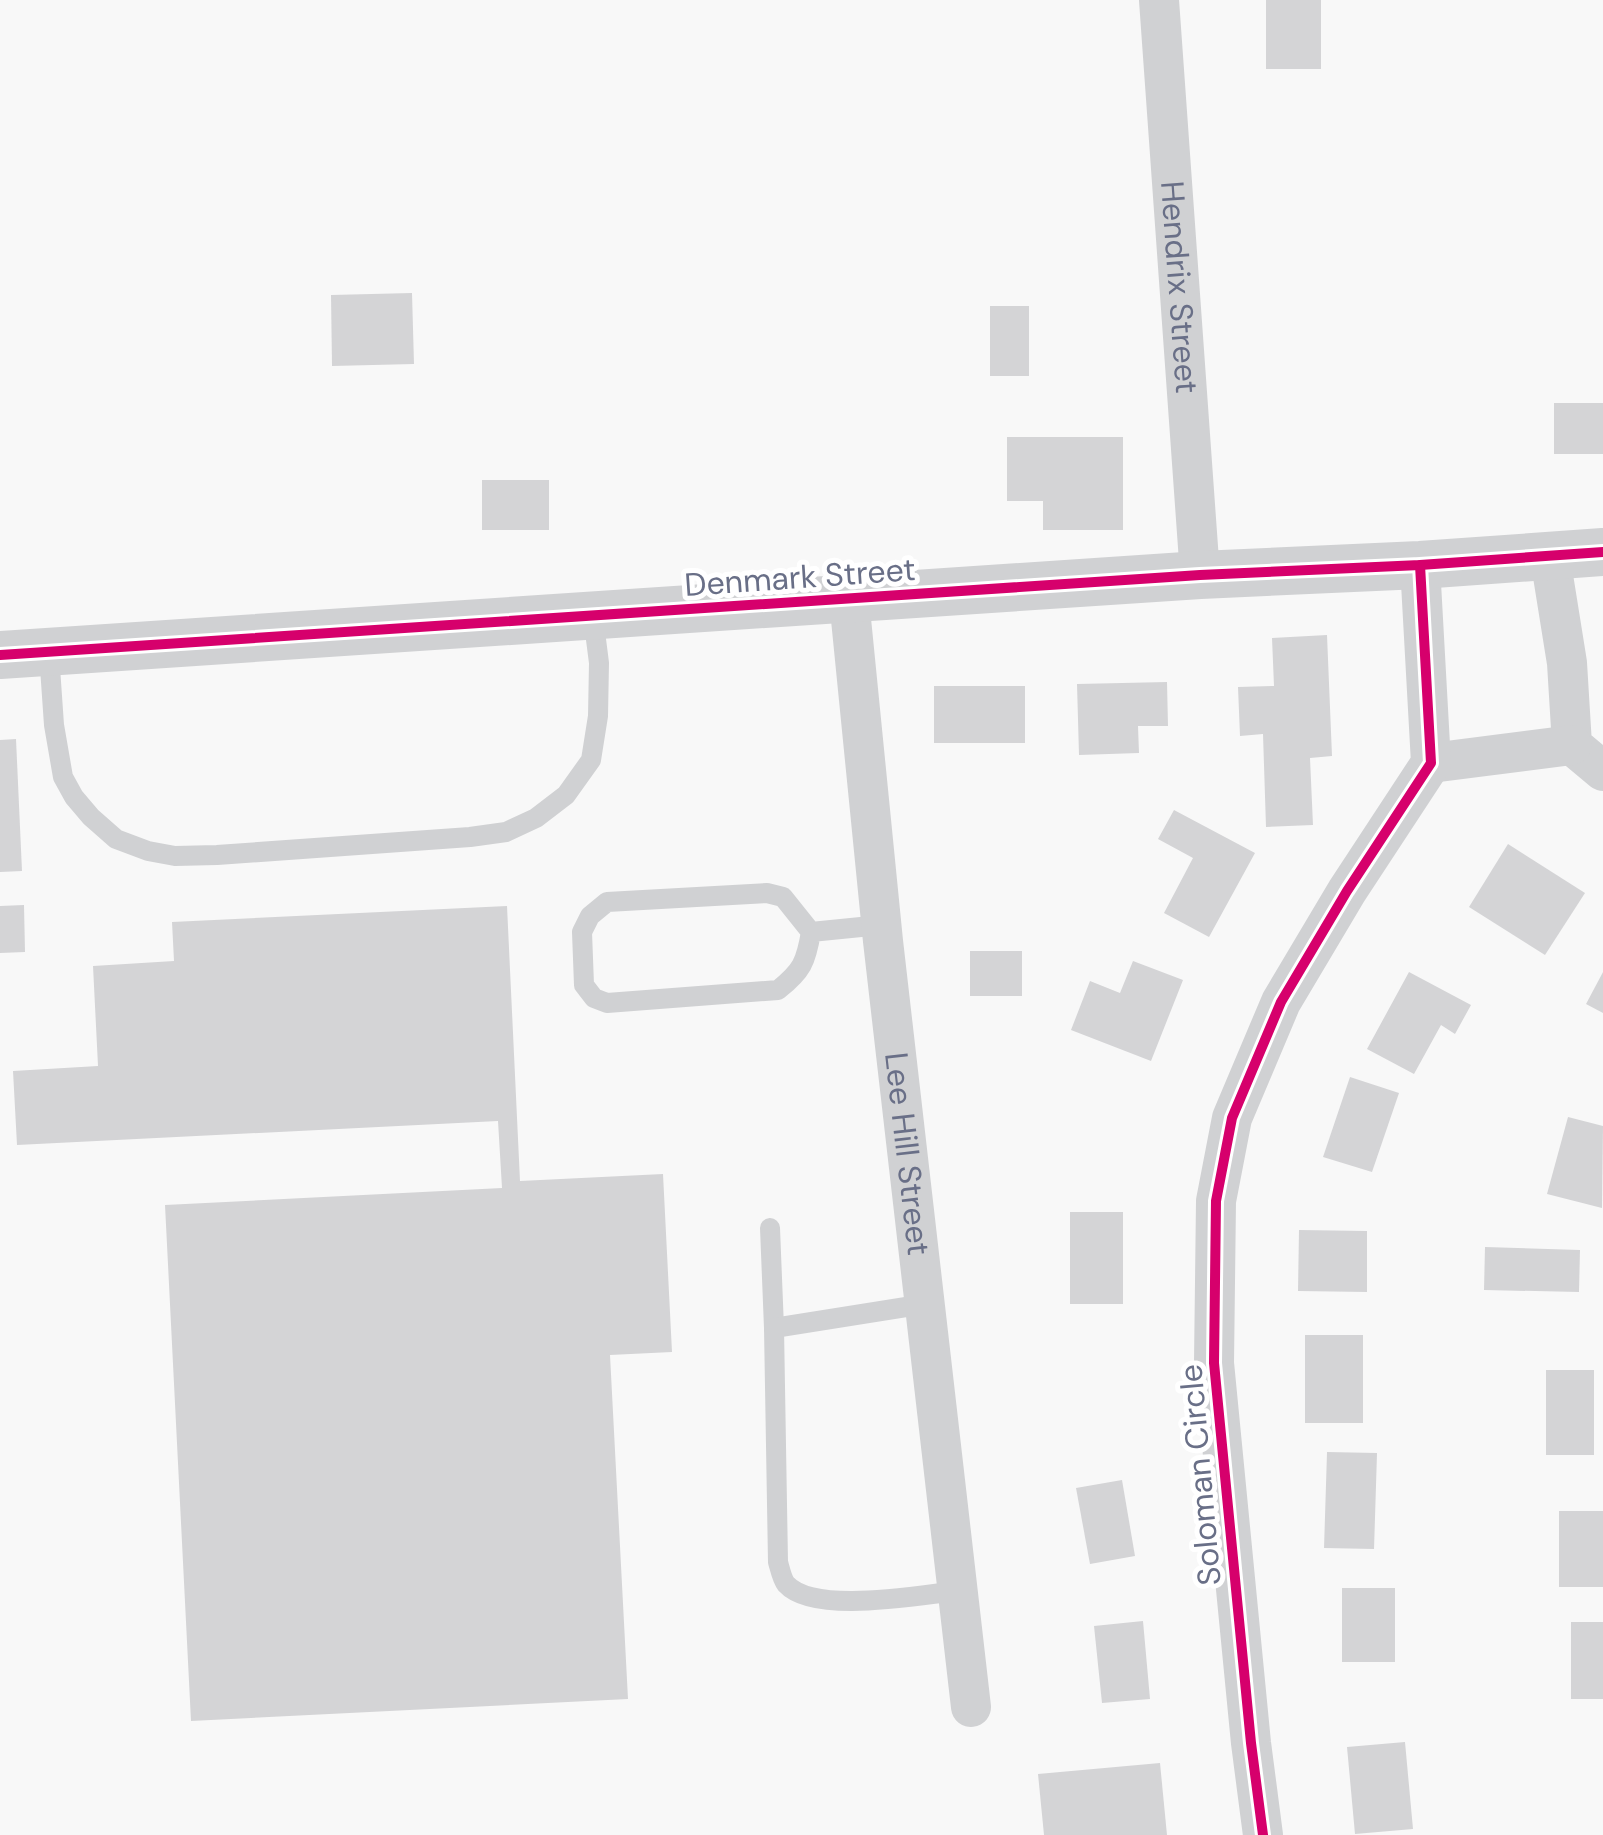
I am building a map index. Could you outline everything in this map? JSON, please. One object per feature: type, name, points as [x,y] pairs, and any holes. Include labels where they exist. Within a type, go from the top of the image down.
[{"type":"street","name":"Hendrix Street","points":[[1159,0],[1200,576]]},
{"type":"street","name":"Denmark Street","points":[[0,655],[1603,552]]},
{"type":"street","points":[[1550,556],[1568,664],[1572,745]]},
{"type":"street","points":[[1420,565],[1431,763],[1572,745],[1603,770]]},
{"type":"street","name":"Lee Hill Street","points":[[849,599],[881,925],[971,1707]]},
{"type":"street","name":"Soloman Circle","points":[[1263,1835],[1214,1364],[1216,1201],[1232,1118],[1281,1002],[1431,763]]},
{"type":"lane","points":[[49,653],[54,725],[63,777],[74,797],[116,839],[174,856],[470,838],[506,832],[536,818],[566,796],[591,760],[598,716],[599,664],[593,616]]},
{"type":"lane","points":[[766,894],[783,897],[811,932],[806,960],[796,976],[778,990],[607,1003],[594,998],[584,984],[582,932],[590,916],[607,902],[766,894]]},
{"type":"lane","points":[[811,932],[881,925]]},
{"type":"lane","points":[[770,1228],[778,1562],[785,1583],[801,1594],[848,1602],[958,1591]]},
{"type":"lane","points":[[774,1328],[925,1304]]},
{"type":"building","points":[[1266,0],[1321,0],[1321,69],[1266,69]]},
{"type":"building","points":[[412,293],[414,364],[332,366],[331,295]]},
{"type":"building","points":[[990,306],[1029,306],[1029,376],[990,376]]},
{"type":"building","points":[[1554,403],[1603,403],[1603,454],[1554,454]]},
{"type":"building","points":[[1007,437],[1123,437],[1123,530],[1043,530],[1043,501],[1007,501]]},
{"type":"building","points":[[482,480],[549,480],[549,530],[482,530]]},
{"type":"building","points":[[1327,635],[1332,756],[1310,758],[1313,825],[1266,827],[1263,734],[1240,736],[1238,687],[1274,686],[1272,638]]},
{"type":"building","points":[[1167,682],[1168,726],[1138,726],[1139,753],[1079,755],[1077,684]]},
{"type":"building","points":[[934,686],[1025,686],[1025,743],[934,743]]},
{"type":"building","points":[[16,739],[22,871],[0,872],[0,740]]},
{"type":"building","points":[[1174,810],[1255,853],[1209,937],[1164,913],[1193,858],[1158,839]]},
{"type":"building","points":[[1508,844],[1585,893],[1545,955],[1469,907]]},
{"type":"building","points":[[24,905],[25,952],[0,953],[0,906]]},
{"type":"building","points":[[507,906],[520,1181],[663,1174],[672,1352],[610,1355],[628,1699],[191,1721],[165,1205],[502,1188],[498,1121],[17,1145],[13,1071],[98,1066],[93,966],[174,961],[172,922]]},
{"type":"building","points":[[970,951],[1022,951],[1022,996],[970,996]]},
{"type":"building","points":[[1133,961],[1183,980],[1151,1061],[1071,1030],[1090,981],[1120,993]]},
{"type":"building","points":[[1409,972],[1471,1005],[1455,1034],[1441,1025],[1414,1074],[1367,1049]]},
{"type":"building","points":[[1603,972],[1603,1013],[1586,1004]]},
{"type":"building","points":[[1350,1077],[1399,1093],[1372,1172],[1323,1157]]},
{"type":"building","points":[[1568,1117],[1603,1126],[1602,1208],[1547,1194]]},
{"type":"building","points":[[1070,1212],[1123,1212],[1123,1304],[1070,1304]]},
{"type":"building","points":[[1299,1230],[1367,1231],[1367,1292],[1298,1291]]},
{"type":"building","points":[[1485,1247],[1580,1250],[1579,1292],[1484,1290]]},
{"type":"building","points":[[1305,1335],[1363,1335],[1363,1423],[1305,1423]]},
{"type":"building","points":[[1546,1370],[1594,1370],[1594,1455],[1546,1455]]},
{"type":"building","points":[[1327,1452],[1377,1453],[1374,1549],[1324,1548]]},
{"type":"building","points":[[1122,1480],[1135,1556],[1090,1564],[1076,1488]]},
{"type":"building","points":[[1559,1511],[1603,1511],[1603,1587],[1559,1587]]},
{"type":"building","points":[[1342,1588],[1395,1588],[1395,1662],[1342,1662]]},
{"type":"building","points":[[1143,1621],[1150,1699],[1102,1703],[1094,1626]]},
{"type":"building","points":[[1571,1622],[1603,1622],[1603,1699],[1571,1699]]},
{"type":"building","points":[[1405,1742],[1413,1829],[1355,1834],[1347,1747]]},
{"type":"building","points":[[1160,1763],[1167,1835],[1044,1835],[1038,1774]]},
{"type":"cycle path","points":[[0,655],[1603,552]]},
{"type":"cycle path","points":[[1263,1835],[1214,1363],[1216,1201],[1232,1118],[1281,1002],[1347,891],[1431,763],[1420,565]]}]
